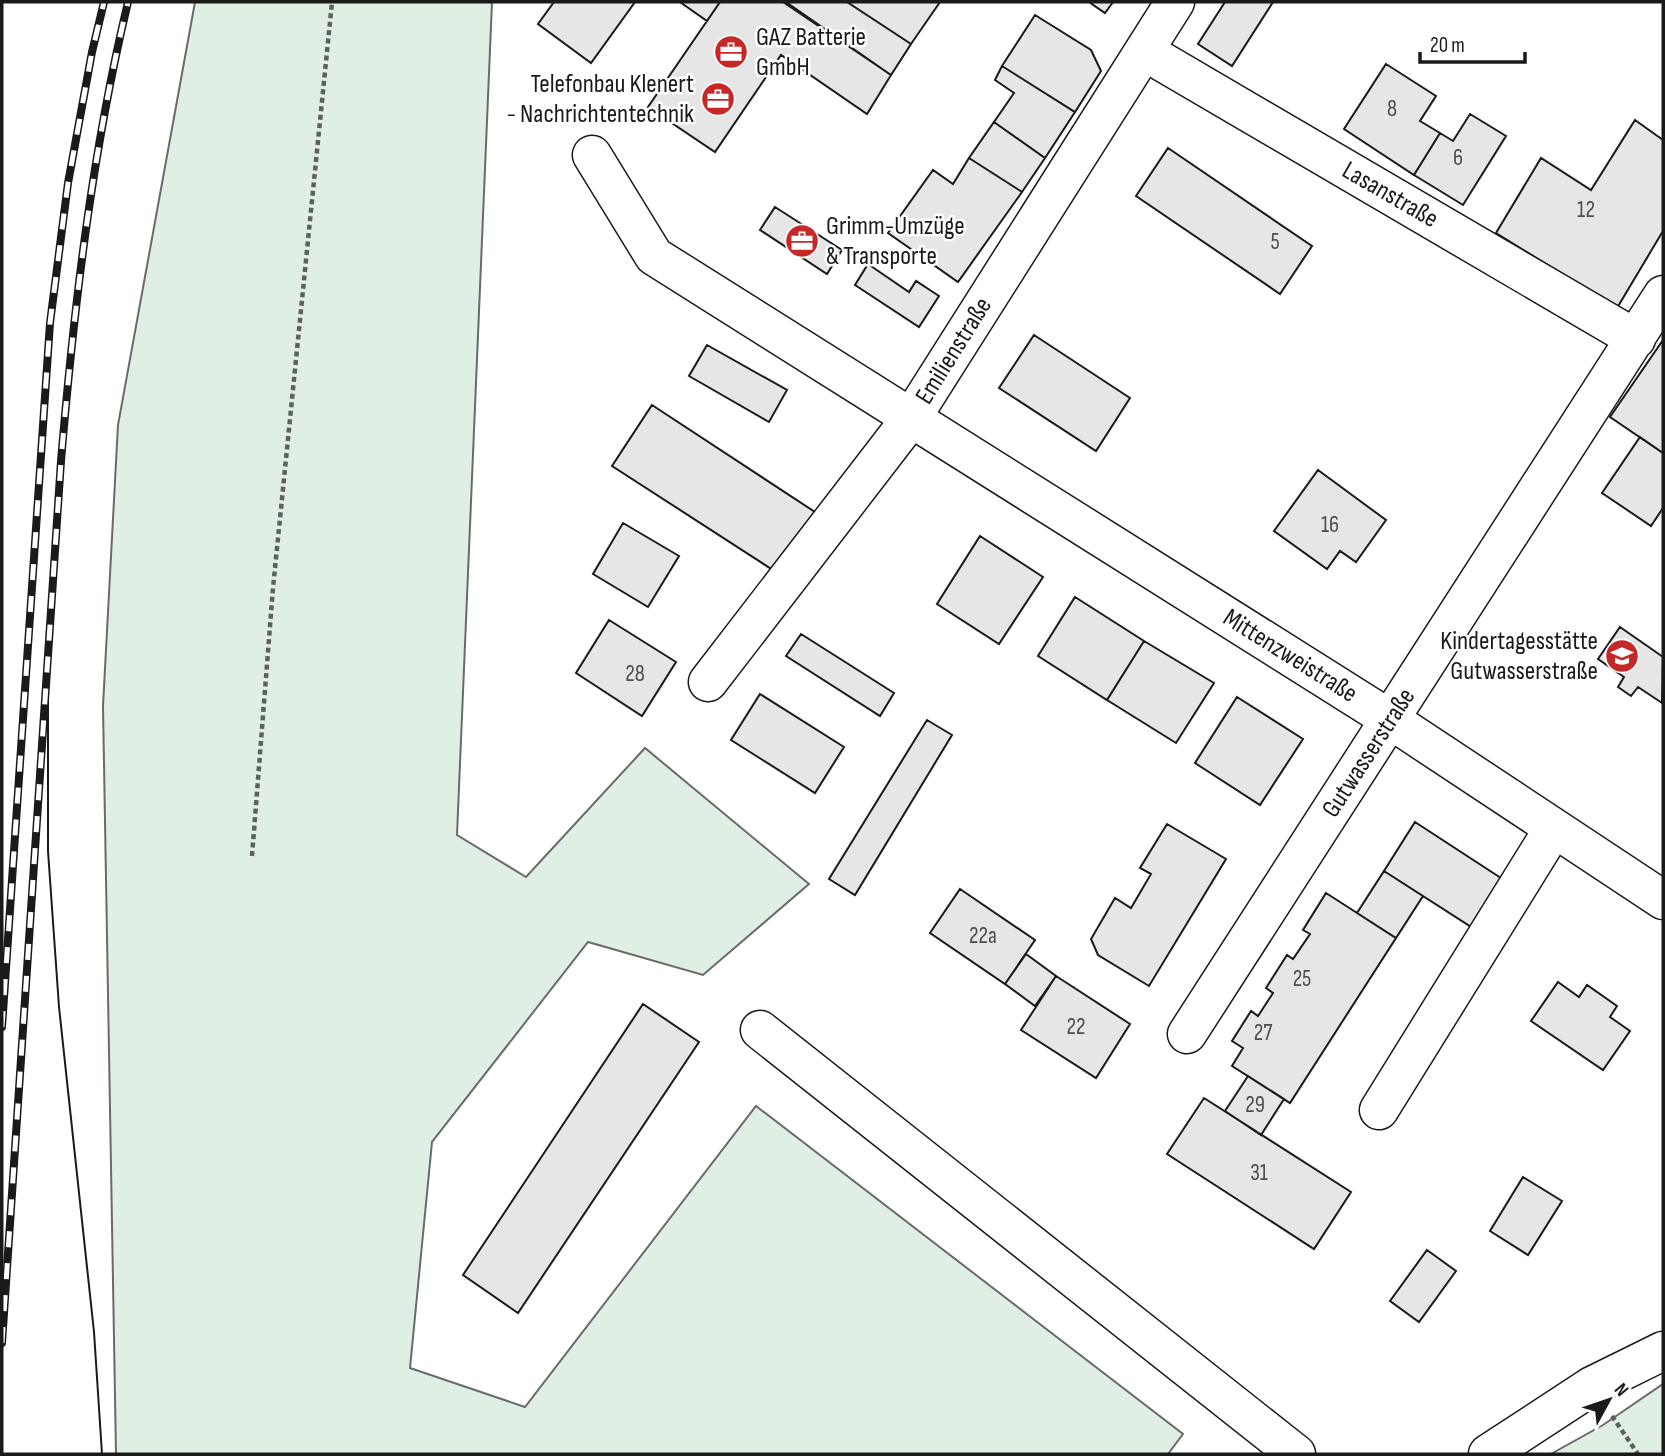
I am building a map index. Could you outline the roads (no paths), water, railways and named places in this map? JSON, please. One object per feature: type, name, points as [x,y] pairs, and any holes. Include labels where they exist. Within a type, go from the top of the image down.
[{"type":"street","name":"Emilienstraße","points":[[708,682],[912,417],[1175,2]]},
{"type":"street","name":"Lasanstraße","points":[[1144,51],[1636,339]]},
{"type":"street","name":"Mittenzweistraße","points":[[592,155],[654,256],[1391,720],[1663,900]]},
{"type":"street","name":"Gutwasserstraße","points":[[1187,1034],[1663,295]]},
{"type":"street","points":[[1379,1110],[1554,828]]},
{"type":"street","points":[[760,1030],[1296,1454]]},
{"type":"street","points":[[1488,1454],[1592,1386],[1663,1351]]},
{"type":"tram line","points":[[53,585],[48,682],[48,851],[59,1007],[94,1332],[102,1454]]},
{"type":"railway","points":[[2,1027],[50,323],[68,183],[104,2]]},
{"type":"railway","points":[[2,1343],[66,403],[78,287],[94,173],[128,2]]},
{"type":"place","name":"GAZ Batterie GmbH","points":[[731,52]]},
{"type":"place","name":"Telefonbau Klenert - Nachrichtentechnik","points":[[718,99]]},
{"type":"place","name":"Grimm-Umzüge & Transporte","points":[[802,241]]},
{"type":"place","name":"Kindertagesstätte Gutwasserstraße","points":[[1622,656]]}]
